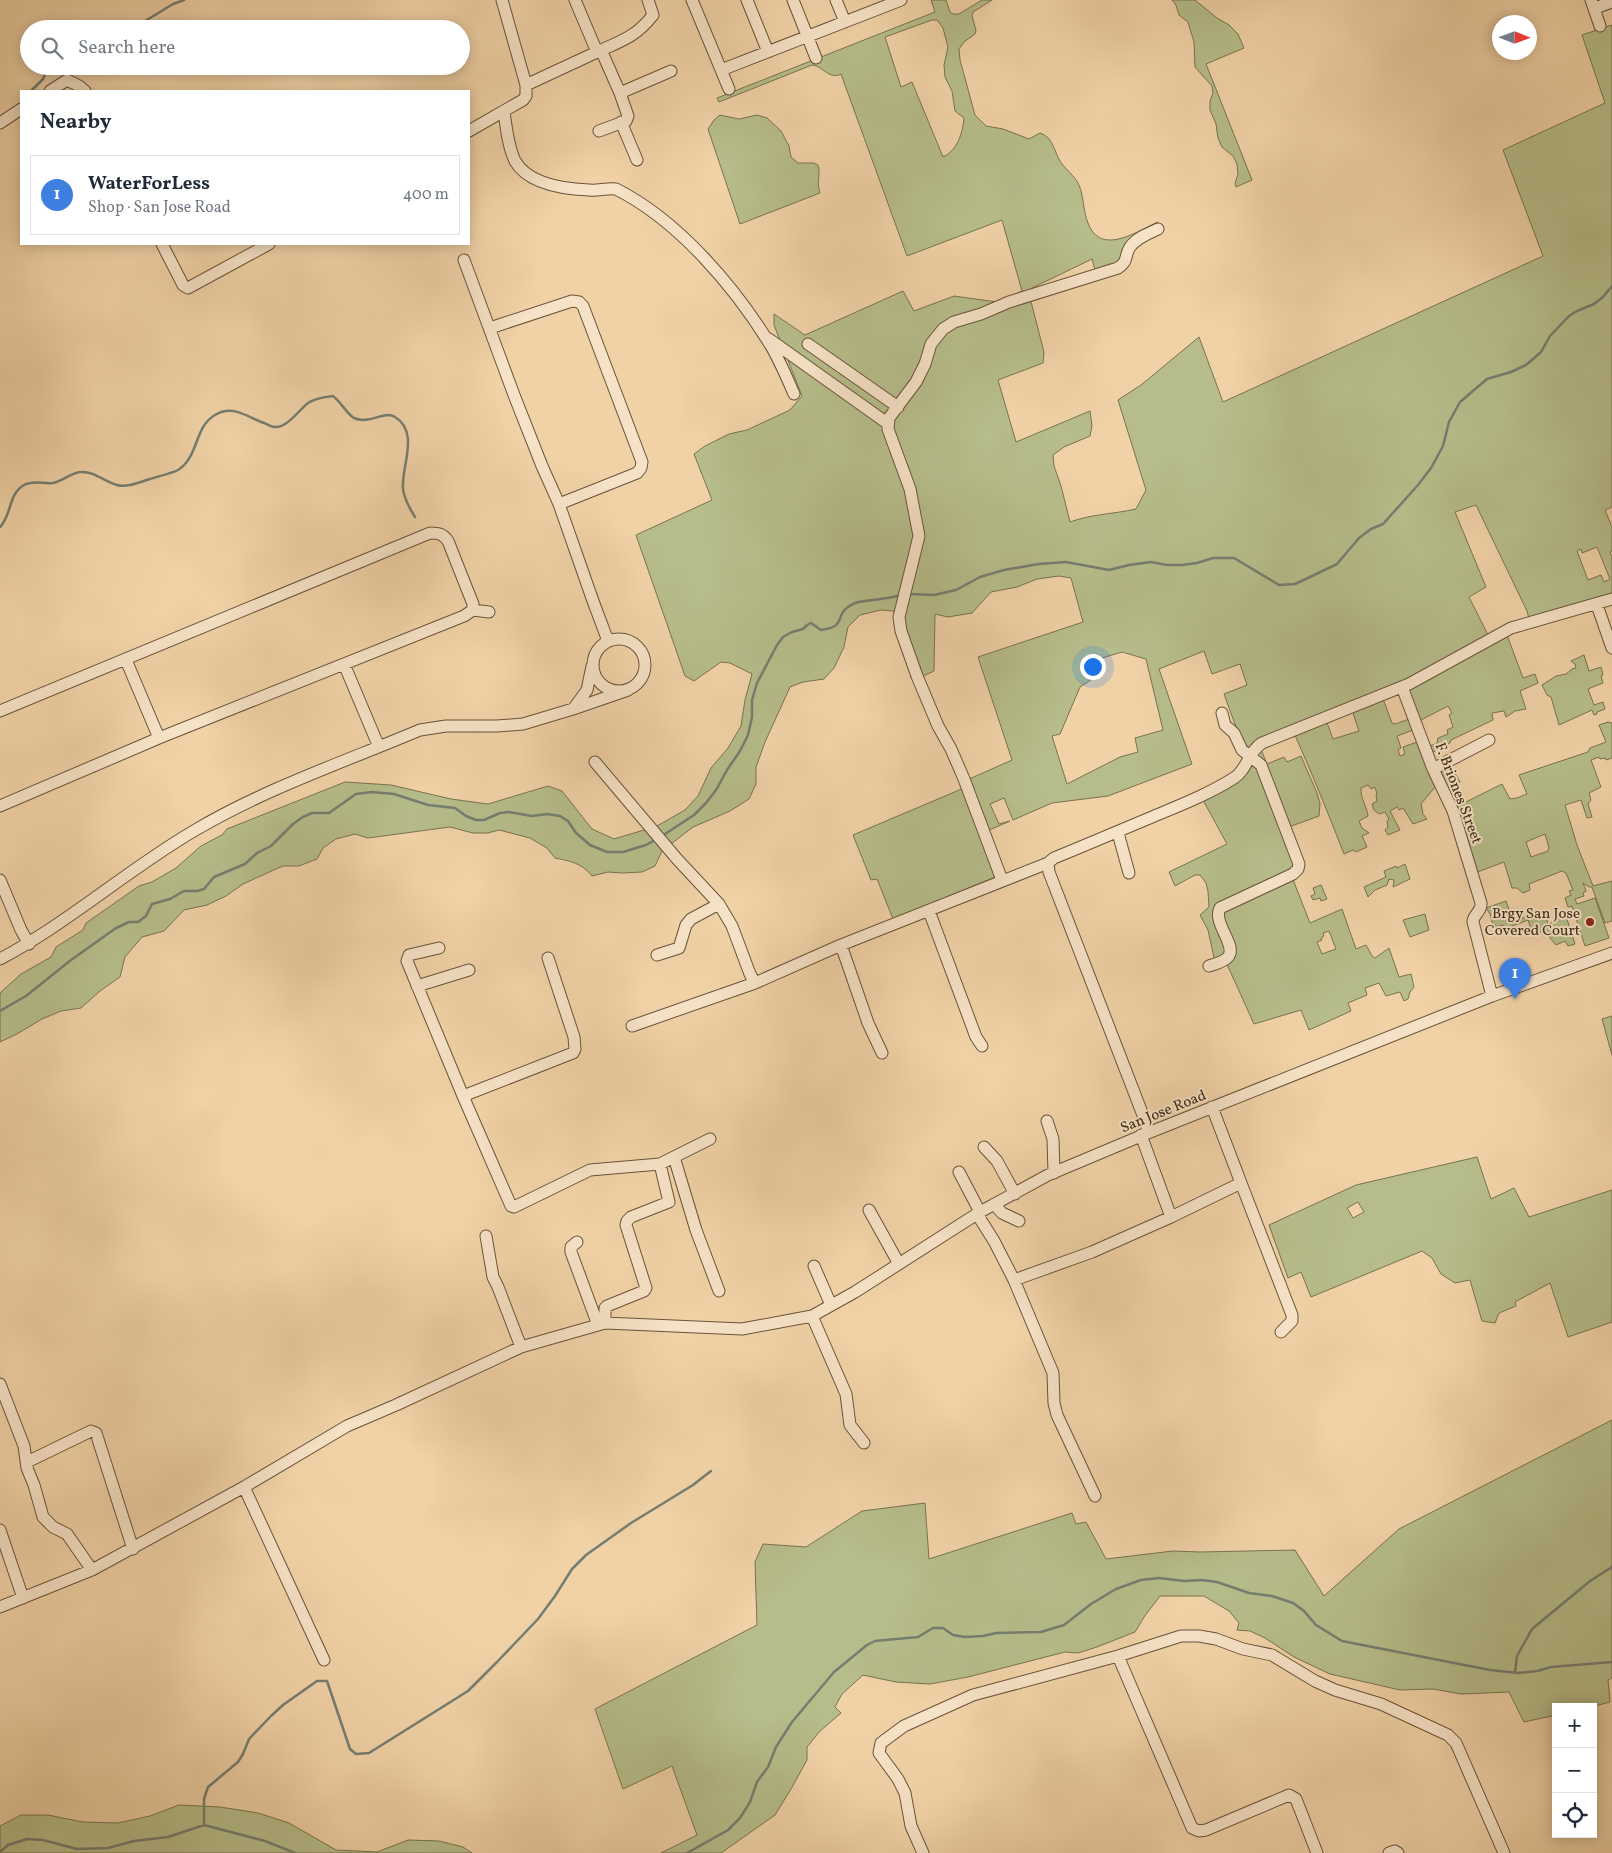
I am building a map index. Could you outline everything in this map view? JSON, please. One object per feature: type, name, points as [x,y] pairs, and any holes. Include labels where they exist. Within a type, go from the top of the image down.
[{"type":"street","points":[[470,130],[523,100],[526,96],[526,85],[502,0]]},
{"type":"street","points":[[575,0],[620,93],[628,116],[626,121],[599,131]]},
{"type":"street","points":[[526,85],[629,38],[653,15],[648,0]]},
{"type":"street","points":[[692,0],[729,89]]},
{"type":"street","points":[[747,0],[768,52]]},
{"type":"street","points":[[792,0],[816,58]]},
{"type":"street","points":[[836,0],[844,22]]},
{"type":"street","points":[[721,70],[844,22],[877,4],[901,0]]},
{"type":"street","points":[[1600,26],[1593,4],[1612,2]]},
{"type":"street","points":[[620,93],[671,71]]},
{"type":"street","points":[[52,90],[67,80],[84,90]]},
{"type":"street","points":[[0,123],[20,110]]},
{"type":"street","points":[[504,111],[515,160],[521,169],[531,176],[544,182],[590,190],[616,189],[679,232],[730,288],[764,335],[794,394]]},
{"type":"street","points":[[621,122],[637,160]]},
{"type":"street","points":[[1002,880],[964,779],[938,726],[901,631],[899,617],[919,536],[910,489],[888,429],[889,418],[916,382],[925,364],[931,344],[943,330],[954,322],[981,314],[1009,302],[1118,268],[1124,264],[1133,244],[1148,233],[1158,229]]},
{"type":"street","points":[[163,245],[183,285],[188,288],[267,245]]},
{"type":"street","points":[[464,260],[542,466],[559,504],[608,641]]},
{"type":"street","points":[[490,328],[572,301],[579,302],[583,306],[642,462],[641,468],[637,473],[559,504]]},
{"type":"street","points":[[764,335],[888,423]]},
{"type":"street","points":[[808,344],[898,407]]},
{"type":"street","points":[[0,712],[430,534],[437,533],[444,536],[448,541],[473,604],[473,610]]},
{"type":"street","points":[[632,1026],[755,983],[841,945],[1048,863],[1054,858],[1200,796],[1233,779],[1242,770],[1249,756],[1262,743],[1402,687],[1511,628],[1612,599]]},
{"type":"street","points":[[1597,604],[1612,648]]},
{"type":"street","points":[[0,806],[159,738],[473,610],[489,612]]},
{"type":"street","points":[[0,959],[29,944],[160,853],[246,801],[420,730],[446,726],[523,724],[573,709],[628,690],[641,680],[646,664],[644,656],[635,643],[619,638],[608,641],[598,649],[588,690],[573,709]]},
{"type":"street","points":[[126,660],[159,738]]},
{"type":"street","points":[[344,664],[379,747]]},
{"type":"street","points":[[593,664],[597,679],[603,685],[610,690],[628,690]]},
{"type":"street","name":"F. Briones Street","points":[[1402,687],[1433,769],[1452,811],[1481,903],[1481,909],[1473,917],[1473,922],[1492,996]]},
{"type":"street","points":[[1209,966],[1225,960],[1230,954],[1229,946],[1218,917],[1220,908],[1293,874],[1299,867],[1298,860],[1262,769],[1257,761],[1242,750],[1234,734],[1225,725],[1222,713]]},
{"type":"street","points":[[1433,769],[1489,740]]},
{"type":"street","points":[[595,762],[677,859],[719,904],[729,921],[746,966],[755,983]]},
{"type":"street","points":[[1118,832],[1129,873]]},
{"type":"street","points":[[1048,863],[1049,872],[1146,1123],[1145,1134],[1171,1217]]},
{"type":"street","points":[[0,880],[21,930],[29,944]]},
{"type":"street","points":[[657,955],[679,948],[686,925],[691,919],[719,904]]},
{"type":"street","points":[[929,911],[976,1037],[982,1046]]},
{"type":"street","points":[[841,945],[868,1023],[882,1053]]},
{"type":"street","points":[[438,948],[409,955],[407,958],[463,1096],[511,1206],[514,1207],[590,1170],[660,1164],[710,1139]]},
{"type":"street","name":"San Jose Road","points":[[0,1607],[92,1570],[244,1487],[347,1426],[522,1347],[602,1324],[742,1329],[812,1316],[899,1264],[978,1213],[1054,1173],[1145,1134],[1492,996],[1612,953]]},
{"type":"street","points":[[463,1096],[572,1053],[575,1049],[574,1037],[548,958]]},
{"type":"street","points":[[417,986],[469,970]]},
{"type":"street","points":[[1212,1107],[1292,1315],[1292,1321],[1281,1332]]},
{"type":"street","points":[[1047,1121],[1053,1139],[1054,1173]]},
{"type":"street","points":[[984,1146],[997,1160],[1015,1194]]},
{"type":"street","points":[[674,1157],[696,1230],[719,1291]]},
{"type":"street","points":[[602,1324],[605,1308],[644,1291],[646,1288],[626,1225],[631,1217],[669,1202],[660,1164]]},
{"type":"street","points":[[959,1172],[978,1213],[1014,1280],[1053,1373],[1054,1403],[1057,1415],[1095,1496]]},
{"type":"street","points":[[1014,1280],[1092,1252],[1171,1217],[1241,1182]]},
{"type":"street","points":[[994,1204],[1002,1213],[1019,1221]]},
{"type":"street","points":[[869,1210],[899,1264]]},
{"type":"street","points":[[486,1236],[492,1277],[498,1287],[522,1347]]},
{"type":"street","points":[[577,1242],[571,1247],[571,1252],[602,1324]]},
{"type":"street","points":[[814,1266],[831,1305]]},
{"type":"street","points":[[812,1316],[846,1394],[850,1425],[864,1443]]},
{"type":"street","points":[[0,1384],[24,1446],[27,1468],[43,1517],[53,1527],[67,1534],[92,1570]]},
{"type":"street","points":[[27,1462],[91,1431],[96,1433],[132,1549]]},
{"type":"street","points":[[244,1487],[324,1660]]},
{"type":"street","points":[[0,1530],[23,1598]]},
{"type":"street","points":[[923,1853],[911,1826],[905,1793],[898,1779],[879,1753],[881,1743],[904,1726],[973,1695],[1118,1656],[1180,1636],[1199,1636],[1216,1639],[1243,1649],[1272,1656],[1315,1681],[1336,1690],[1382,1704],[1441,1732],[1456,1743],[1504,1853]]},
{"type":"street","points":[[1118,1656],[1192,1828],[1199,1831],[1206,1830],[1289,1795],[1296,1799],[1316,1853]]},
{"type":"street","points":[[1390,1853],[1395,1851],[1398,1853]]},
{"type":"green space","points":[[931,0],[946,0],[950,12],[959,14],[982,0],[992,0],[973,12],[975,34],[964,42],[959,49],[960,60],[975,115],[986,126],[1003,129],[1029,139],[1040,133],[1048,138],[1060,161],[1079,185],[1086,218],[1094,233],[1101,238],[1110,240],[1120,239],[1158,222],[1160,226],[1146,231],[1123,261],[1095,270],[1092,259],[1028,290],[1044,352],[1043,363],[998,380],[1016,442],[1090,411],[1092,426],[1090,436],[1064,447],[1053,455],[1054,466],[1070,522],[1086,517],[1136,509],[1146,490],[1118,400],[1141,385],[1199,337],[1223,402],[1543,256],[1503,150],[1605,103],[1582,35],[1612,25],[1612,507],[1605,510],[1612,527],[1612,551],[1610,552],[1612,557],[1612,597],[1529,619],[1527,611],[1476,505],[1455,512],[1486,587],[1469,597],[1489,637],[1427,671],[1249,750],[1244,749],[1224,694],[1247,685],[1240,664],[1212,674],[1204,651],[1159,669],[1192,764],[1108,796],[1052,803],[1013,820],[1004,798],[990,804],[999,824],[1010,821],[987,831],[967,780],[1012,760],[978,657],[1083,622],[1071,578],[1059,576],[1037,579],[1017,587],[991,592],[972,613],[948,617],[935,614],[934,671],[923,676],[905,631],[905,612],[881,610],[860,615],[848,627],[844,647],[834,668],[824,679],[803,682],[790,687],[765,742],[756,767],[756,784],[749,799],[730,811],[693,827],[662,851],[655,866],[642,872],[608,872],[592,876],[580,865],[555,858],[547,848],[530,838],[499,830],[488,833],[473,833],[450,827],[368,838],[355,834],[336,839],[323,848],[317,859],[299,866],[283,866],[243,884],[226,896],[207,905],[184,910],[164,931],[142,937],[125,957],[120,977],[81,1008],[61,1011],[0,1042],[0,993],[21,974],[51,957],[56,947],[83,930],[86,923],[139,886],[152,882],[176,868],[201,846],[222,835],[227,829],[345,782],[391,785],[451,799],[488,804],[548,786],[562,791],[592,829],[614,839],[657,826],[685,810],[698,796],[711,768],[728,748],[741,726],[752,674],[730,663],[721,662],[694,681],[685,676],[636,535],[712,500],[694,454],[729,434],[747,430],[790,410],[802,396],[774,325],[774,314],[805,335],[903,291],[914,311],[954,296],[997,302],[1022,291],[1002,220],[907,256],[841,74],[829,74],[812,65],[719,102],[717,98],[935,12]],"holes":[[[932,20],[937,20],[943,28],[948,47],[944,65],[945,77],[952,91],[955,111],[964,118],[956,146],[943,157],[912,82],[901,87],[885,37]],[[1597,547],[1610,579],[1604,582],[1601,575],[1588,580],[1577,551],[1581,549],[1582,553]],[[1122,652],[1146,659],[1163,730],[1135,738],[1138,752],[1120,757],[1067,784],[1052,736],[1060,734],[1080,687],[1097,676],[1102,658]]]},
{"type":"green space","points":[[1172,0],[1195,0],[1229,25],[1238,34],[1244,48],[1206,64],[1252,180],[1236,187],[1237,164],[1233,156],[1222,147],[1210,110],[1210,101],[1213,93],[1212,86],[1195,67],[1194,42],[1188,22],[1179,15],[1176,5]]},
{"type":"green space","points":[[720,115],[739,119],[757,115],[767,118],[781,131],[789,146],[791,157],[798,163],[814,163],[818,165],[820,193],[740,224],[708,129]]},
{"type":"green space","points":[[1507,635],[1523,678],[1535,674],[1538,683],[1520,691],[1526,709],[1515,711],[1506,717],[1504,711],[1492,713],[1493,720],[1451,740],[1450,743],[1431,753],[1428,747],[1437,743],[1438,738],[1448,734],[1447,730],[1453,727],[1449,715],[1452,713],[1448,706],[1419,721],[1408,688]]},
{"type":"green space","points":[[1584,655],[1589,671],[1601,667],[1603,683],[1588,689],[1594,705],[1603,702],[1605,709],[1594,715],[1592,710],[1559,725],[1551,697],[1547,695],[1542,685],[1556,676],[1566,674],[1576,668],[1575,664],[1571,661]]},
{"type":"green space","points":[[1383,699],[1392,723],[1395,724],[1412,718],[1416,729],[1397,736],[1401,748],[1398,750],[1400,756],[1405,754],[1403,747],[1420,741],[1436,786],[1421,804],[1423,814],[1427,819],[1413,824],[1403,808],[1399,810],[1397,807],[1390,811],[1400,830],[1388,835],[1385,830],[1388,827],[1387,821],[1389,819],[1385,812],[1379,814],[1374,810],[1372,804],[1377,801],[1375,787],[1371,789],[1368,785],[1361,788],[1368,816],[1359,821],[1362,828],[1369,833],[1362,836],[1367,847],[1356,852],[1353,850],[1344,854],[1294,733],[1326,720],[1333,739],[1359,731],[1352,710]]},
{"type":"green space","points":[[1608,722],[1612,723],[1612,758],[1606,760],[1599,757],[1591,760],[1601,787],[1589,793],[1591,800],[1588,804],[1592,817],[1587,818],[1581,800],[1565,805],[1577,845],[1593,886],[1612,881],[1612,921],[1605,923],[1592,887],[1583,883],[1586,891],[1583,893],[1584,896],[1575,899],[1577,904],[1595,898],[1609,938],[1585,946],[1572,906],[1568,907],[1565,898],[1571,895],[1569,891],[1573,890],[1566,873],[1562,871],[1529,884],[1530,890],[1523,893],[1517,888],[1512,888],[1504,862],[1475,873],[1454,808],[1502,784],[1510,799],[1527,794],[1519,775],[1588,752],[1590,748],[1606,742],[1599,725]],"holes":[[[1545,834],[1549,848],[1548,851],[1531,857],[1526,842]]]},
{"type":"green space","points":[[1260,747],[1267,764],[1284,757],[1287,762],[1301,756],[1317,793],[1320,804],[1319,816],[1286,828],[1255,750]]},
{"type":"green space","points":[[1254,763],[1296,868],[1220,904],[1228,953],[1215,962],[1208,930],[1200,915],[1209,907],[1206,883],[1200,875],[1195,875],[1175,886],[1169,872],[1227,844],[1203,800],[1248,765]]},
{"type":"green space","points":[[1449,763],[1460,782],[1444,790],[1437,769]]},
{"type":"green space","points":[[964,788],[995,877],[893,919],[877,879],[871,880],[853,835]]},
{"type":"green space","points":[[1405,864],[1410,879],[1393,887],[1394,880],[1389,879],[1387,885],[1375,890],[1368,897],[1364,887],[1386,877],[1384,871]]},
{"type":"green space","points":[[1292,877],[1310,923],[1342,909],[1356,949],[1366,945],[1375,958],[1389,948],[1399,977],[1411,974],[1414,987],[1408,999],[1404,1001],[1400,992],[1386,996],[1379,983],[1365,988],[1367,995],[1348,1003],[1351,1011],[1309,1030],[1301,1010],[1254,1024],[1226,962],[1222,921],[1225,906]],"holes":[[[1329,931],[1336,949],[1322,954],[1317,942],[1322,940],[1323,933]]]},
{"type":"green space","points":[[1321,885],[1327,899],[1321,901],[1320,898],[1313,900],[1311,896],[1315,894],[1313,888]]},
{"type":"green space","points":[[1506,901],[1513,921],[1544,912],[1548,924],[1554,922],[1554,919],[1566,916],[1575,944],[1568,946],[1565,941],[1556,945],[1545,932],[1533,935],[1528,920],[1504,929],[1503,925],[1496,927],[1495,924],[1493,925],[1486,908]]},
{"type":"green space","points":[[1425,914],[1429,930],[1410,937],[1403,920]]},
{"type":"green space","points":[[1612,1016],[1612,1055],[1602,1019]]},
{"type":"green space","points":[[1477,1157],[1491,1199],[1514,1188],[1529,1217],[1612,1190],[1612,1322],[1568,1337],[1550,1283],[1515,1302],[1516,1306],[1499,1313],[1495,1323],[1482,1321],[1470,1280],[1455,1283],[1441,1274],[1432,1258],[1422,1251],[1311,1297],[1301,1272],[1288,1278],[1269,1225],[1356,1185]],"holes":[[[1358,1202],[1364,1212],[1353,1218],[1347,1208]]]},
{"type":"green space","points":[[1612,1420],[1612,1678],[1608,1680],[1610,1702],[1597,1705],[1597,1703],[1552,1703],[1552,1716],[1524,1722],[1509,1692],[1461,1694],[1433,1689],[1400,1690],[1330,1674],[1294,1657],[1265,1638],[1250,1631],[1237,1630],[1239,1623],[1229,1611],[1204,1596],[1160,1596],[1135,1632],[1078,1653],[1065,1652],[968,1677],[930,1684],[896,1682],[863,1675],[842,1694],[835,1707],[841,1713],[820,1731],[807,1747],[807,1760],[775,1815],[721,1853],[661,1853],[697,1835],[672,1766],[623,1789],[595,1709],[757,1625],[755,1562],[763,1544],[806,1547],[862,1511],[925,1503],[929,1559],[1072,1513],[1076,1524],[1086,1522],[1106,1559],[1173,1551],[1295,1550],[1324,1596],[1399,1529]]},
{"type":"green space","points":[[179,1805],[220,1807],[258,1813],[289,1823],[336,1850],[377,1852],[408,1840],[439,1841],[463,1847],[472,1853],[0,1853],[0,1826],[21,1815],[48,1815],[83,1822],[118,1823],[150,1816]]},
{"type":"waterway","points":[[147,20],[173,4],[184,0]]},
{"type":"waterway","points":[[32,90],[45,75]]},
{"type":"waterway","points":[[909,594],[934,595],[956,590],[980,577],[1004,570],[1039,564],[1066,562],[1109,570],[1151,562],[1182,565],[1213,558],[1234,558],[1279,585],[1295,584],[1337,564],[1359,538],[1371,529],[1383,524],[1431,468],[1443,446],[1449,422],[1460,402],[1487,379],[1511,372],[1526,365],[1541,352],[1550,336],[1569,316],[1594,304],[1612,286]]},
{"type":"waterway","points":[[0,527],[7,517],[15,494],[24,485],[34,482],[53,483],[74,473],[81,472],[90,473],[113,484],[125,486],[169,474],[178,470],[190,458],[203,427],[215,415],[234,411],[272,427],[279,427],[288,422],[308,403],[323,397],[333,396],[354,418],[365,420],[391,415],[402,423],[407,431],[408,441],[403,489],[406,500],[415,517]]},
{"type":"waterway","points":[[662,836],[694,815],[706,803],[740,751],[748,735],[752,717],[752,700],[757,683],[783,637],[803,629],[811,623],[821,630],[834,626],[838,624],[844,610],[852,604],[901,595]]},
{"type":"waterway","points":[[0,1011],[26,996],[71,960],[116,928],[129,922],[138,922],[146,916],[152,904],[170,899],[184,891],[204,889],[214,877],[245,864],[257,853],[271,846],[293,824],[303,817],[312,813],[329,813],[356,794],[372,792],[394,794],[428,805],[455,808],[476,820],[484,820],[500,813],[509,812],[532,816],[547,814],[560,816],[568,821],[576,833],[590,845],[607,852],[623,852],[646,845],[655,840]]},
{"type":"waterway","points":[[204,1825],[204,1799],[208,1787],[238,1762],[249,1739],[271,1716],[317,1681],[327,1681],[350,1749],[356,1754],[369,1753],[468,1691],[538,1619],[572,1569],[586,1555],[631,1523],[693,1485],[711,1471]]},
{"type":"waterway","points":[[1515,1672],[1517,1656],[1532,1629],[1590,1581],[1612,1567]]},
{"type":"waterway","points":[[687,1853],[728,1830],[740,1818],[750,1802],[757,1782],[768,1767],[776,1747],[792,1722],[834,1672],[867,1645],[875,1641],[918,1637],[933,1628],[943,1628],[953,1635],[965,1637],[996,1633],[1041,1632],[1064,1625],[1091,1604],[1116,1589],[1141,1580],[1159,1578],[1184,1581],[1202,1580],[1217,1582],[1249,1593],[1272,1596],[1293,1603],[1304,1611],[1316,1625],[1342,1641],[1490,1670],[1518,1673],[1551,1667],[1612,1662]]},
{"type":"waterway","points":[[0,1852],[8,1845],[27,1839],[43,1840],[77,1849],[108,1848],[134,1841],[168,1837],[204,1825],[265,1841],[295,1853]]},
{"type":"place","name":"Brgy San Jose Covered Court","points":[[1590,922]]},
{"type":"place","name":"WaterForLess","points":[[1515,999]]}]
